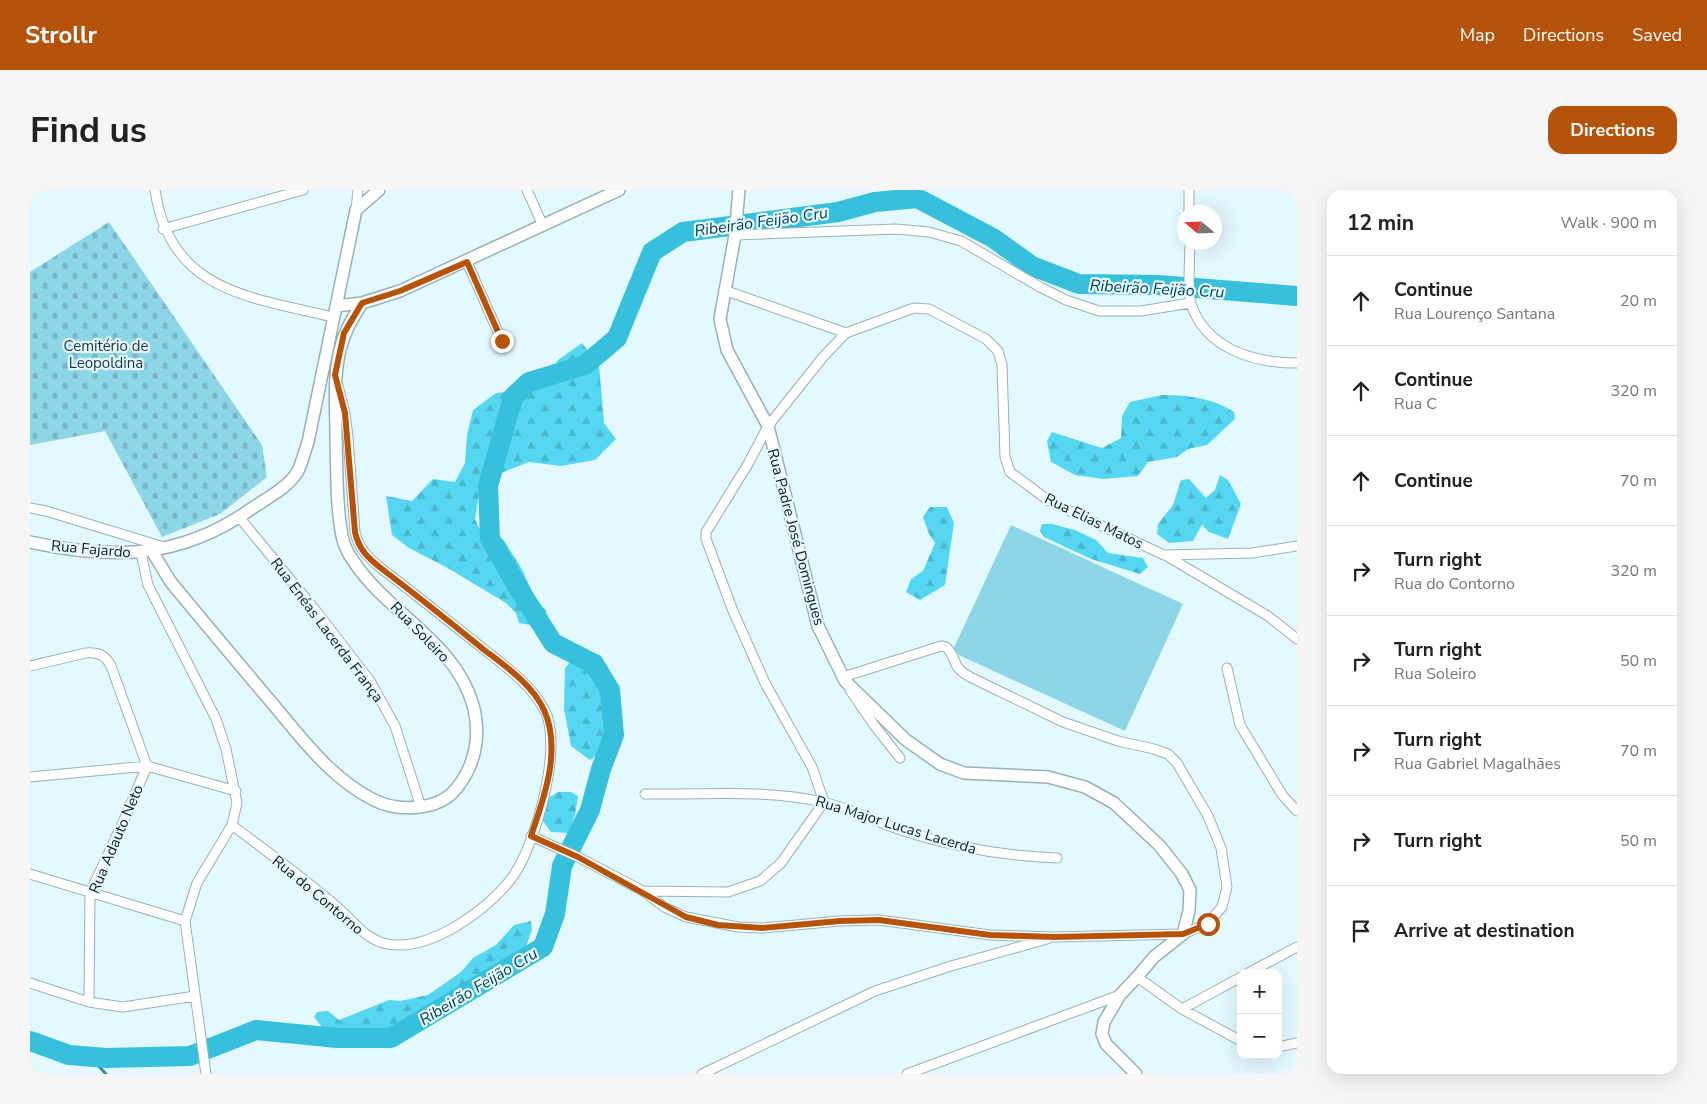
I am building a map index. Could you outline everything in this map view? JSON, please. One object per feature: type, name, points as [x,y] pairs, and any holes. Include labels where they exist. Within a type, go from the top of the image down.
[{"type":"street","points":[[154,190],[163,229],[179,254],[196,271],[210,280],[245,295],[335,311],[400,291],[467,262],[619,190]]},
{"type":"street","points":[[163,229],[303,190]]},
{"type":"street","points":[[356,210],[358,190]]},
{"type":"street","points":[[356,210],[379,190]]},
{"type":"street","points":[[527,190],[542,226]]},
{"type":"street","name":"Rua Padre José Domingues","points":[[739,190],[736,230],[720,319],[727,350],[768,426],[818,626],[844,679],[906,740],[940,764],[964,773],[1048,777],[1084,787],[1114,803],[1159,845],[1182,874],[1190,890],[1190,911],[1183,934]]},
{"type":"street","points":[[1189,190],[1189,205]]},
{"type":"street","name":"Rua Fajardo","points":[[30,542],[93,552],[146,552],[167,548],[210,534],[288,484],[298,471],[308,442],[356,210]]},
{"type":"street","points":[[736,230],[896,229],[929,232],[961,241],[1040,287],[1066,300],[1098,311],[1141,311],[1190,298]]},
{"type":"street","points":[[1190,250],[1190,298],[1208,333],[1227,349],[1256,358],[1295,364]]},
{"type":"street","points":[[467,262],[502,341]]},
{"type":"street","points":[[724,290],[846,333]]},
{"type":"street","name":"Rua Soleiro","points":[[146,552],[314,753],[352,785],[374,800],[394,806],[421,807],[437,803],[455,791],[467,773],[476,750],[477,728],[473,705],[462,681],[443,652],[375,587],[355,564],[346,550],[342,536],[337,474],[335,375],[344,333],[362,303]]},
{"type":"street","name":"Rua Elias Matos","points":[[824,802],[812,767],[765,683],[733,611],[706,539],[709,525],[748,464],[768,426],[823,357],[846,333],[914,308],[929,309],[986,339],[998,351],[1002,365],[1005,457],[1010,472],[1049,501],[1164,555],[1252,552],[1297,546]]},
{"type":"street","name":"Rua do Contorno","points":[[232,825],[337,907],[367,936],[384,943],[400,945],[419,942],[445,933],[497,895],[514,874],[531,836],[545,794],[551,755],[550,732],[544,710],[526,684],[364,554],[358,544],[355,532],[345,413],[335,375]]},
{"type":"street","points":[[30,508],[46,511],[167,548]]},
{"type":"street","name":"Rua Enéas Lacerda França","points":[[239,517],[317,612],[370,681],[395,726],[421,807]]},
{"type":"street","points":[[146,552],[148,584],[216,719],[236,791],[237,812],[232,825],[197,883],[185,921],[206,1074]]},
{"type":"street","points":[[1164,555],[1268,616],[1297,639]]},
{"type":"street","points":[[900,758],[874,725],[844,679],[941,646],[948,648],[955,665],[961,671],[1063,722],[1118,741],[1168,754],[1177,763],[1208,816],[1221,848],[1227,887],[1222,907],[1208,924],[1183,934],[1154,957],[1120,996],[1104,1022],[1102,1034],[1106,1044],[1136,1074]]},
{"type":"street","points":[[30,666],[95,652],[103,655],[112,666],[147,766]]},
{"type":"street","points":[[1227,668],[1240,725],[1283,796],[1297,811]]},
{"type":"street","points":[[30,777],[147,766],[236,791]]},
{"type":"street","name":"Rua Adauto Neto","points":[[89,1002],[90,893],[147,766]]},
{"type":"street","name":"Rua Major Lucas Lacerda","points":[[645,794],[787,796],[824,802],[903,831],[969,849],[1014,857],[1057,858]]},
{"type":"street","points":[[643,891],[728,892],[760,881],[781,863],[824,802]]},
{"type":"street","points":[[531,836],[578,857],[643,891],[664,907],[686,917],[718,925],[762,928],[840,921],[879,920],[990,935],[1054,937],[1183,934]]},
{"type":"street","points":[[30,874],[185,921]]},
{"type":"street","points":[[702,1074],[875,991],[951,966],[1054,937]]},
{"type":"street","points":[[1256,969],[1297,947]]},
{"type":"street","points":[[1137,976],[1182,1008],[1237,1039]]},
{"type":"street","points":[[1182,1008],[1237,979]]},
{"type":"street","points":[[30,983],[89,1002],[123,1007],[195,996]]},
{"type":"street","points":[[907,1074],[1120,996]]},
{"type":"street","points":[[1282,1046],[1297,1043]]},
{"type":"green space","name":"Cemitério de Leopoldina","points":[[109,222],[262,445],[267,477],[220,514],[162,537],[105,431],[30,445],[30,272]]},
{"type":"green space","points":[[582,343],[599,365],[604,423],[616,439],[595,460],[561,466],[529,462],[481,481],[475,519],[479,528],[503,539],[522,569],[535,598],[547,612],[536,626],[519,623],[516,613],[506,603],[446,567],[409,548],[392,535],[386,496],[412,501],[433,479],[455,482],[465,463],[467,435],[473,410],[496,393],[542,387],[558,360]]},
{"type":"green space","points":[[1162,395],[1209,400],[1234,412],[1235,419],[1207,445],[1188,449],[1177,457],[1148,462],[1138,476],[1103,479],[1075,475],[1051,462],[1047,441],[1052,432],[1102,448],[1121,438],[1122,416],[1130,402]]},
{"type":"green space","points":[[1220,475],[1228,480],[1241,504],[1228,539],[1209,532],[1202,525],[1193,541],[1169,543],[1157,534],[1158,524],[1173,505],[1181,480],[1189,479],[1206,498],[1215,490]]},
{"type":"green space","points":[[930,507],[947,507],[954,523],[945,585],[920,600],[906,592],[911,579],[923,571],[935,543],[929,534],[923,517]]},
{"type":"green space","points":[[1042,524],[1052,524],[1075,530],[1096,540],[1108,553],[1143,558],[1148,567],[1140,574],[1091,559],[1044,537],[1040,531]]},
{"type":"green space","points":[[1011,525],[1183,604],[1125,731],[952,652]]},
{"type":"green space","points":[[580,650],[600,655],[609,669],[605,738],[601,753],[590,760],[571,746],[564,709],[565,668]]},
{"type":"green space","points":[[558,792],[571,792],[578,796],[575,815],[569,833],[551,832],[541,818],[547,799]]},
{"type":"green space","points":[[531,921],[532,930],[524,952],[497,970],[390,1031],[375,1035],[323,1028],[314,1017],[317,1012],[328,1011],[339,1020],[389,1000],[400,1001],[428,995],[461,972],[473,958],[496,945],[514,925]]},
{"type":"waterway","name":"Ribeirão Feijão Cru","points":[[30,1041],[69,1055],[107,1058],[190,1056],[256,1030],[337,1038],[391,1038],[543,947],[555,914],[562,866],[590,810],[601,769],[614,735],[610,690],[594,664],[553,643],[519,589],[490,539],[488,486],[513,397],[529,382],[585,365],[617,338],[652,252],[683,232],[838,212],[875,202],[917,198],[993,238],[1032,266],[1079,284],[1158,285],[1297,296]]},
{"type":"waterway","points":[[90,1057],[106,1074]]},
{"type":"route","points":[[502,341],[467,262],[400,291],[362,303],[344,333],[335,375],[345,413],[355,532],[358,544],[364,554],[526,684],[544,710],[550,732],[551,755],[545,794],[531,836],[578,857],[643,891],[664,907],[686,917],[718,925],[762,928],[840,921],[879,920],[990,935],[1118,937],[1183,934],[1208,924]]}]
